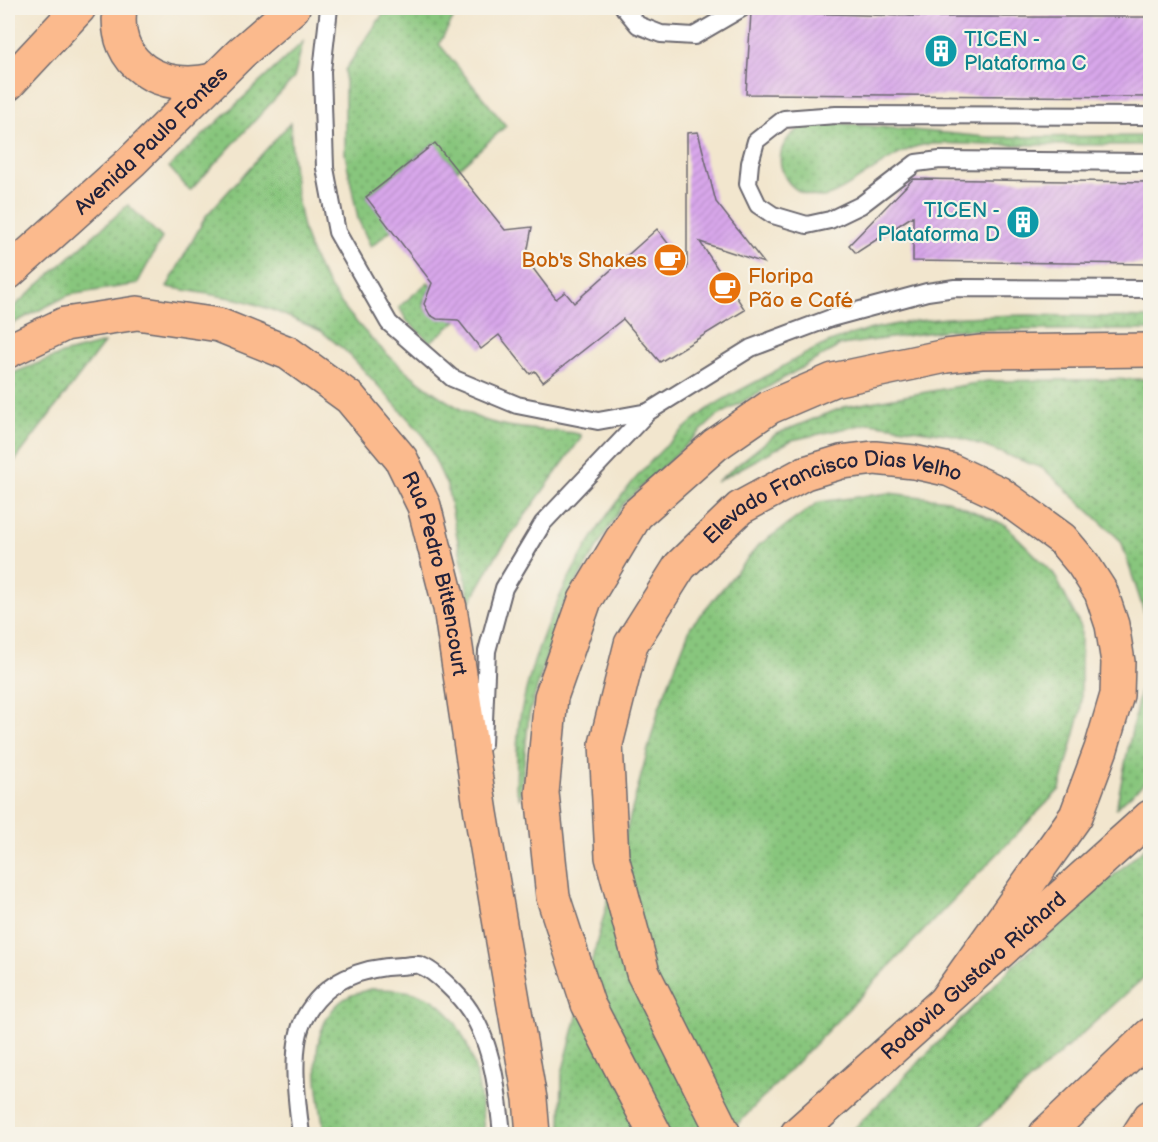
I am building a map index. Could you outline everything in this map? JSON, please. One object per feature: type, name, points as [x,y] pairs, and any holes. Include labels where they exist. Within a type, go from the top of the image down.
[{"type":"main road","points":[[8,84],[79,8]]},
{"type":"main road","points":[[120,8],[118,20],[123,43],[135,63],[157,78],[175,84],[194,85],[213,80]]},
{"type":"main road","name":"Avenida Paulo Fontes","points":[[8,273],[131,162],[213,80],[293,8]]},
{"type":"main road","name":"Rua Pedro Bittencourt","points":[[8,351],[65,324],[137,313],[219,325],[288,353],[350,398],[401,459],[424,506],[450,608],[481,813],[530,1098],[533,1134]]},
{"type":"main road","points":[[655,1134],[588,1004],[553,897],[542,793],[551,697],[585,600],[636,515],[715,445],[770,407],[833,380],[946,356],[981,352],[1150,350]]},
{"type":"main road","name":"Elevado Francisco Dias Velho","points":[[724,1134],[643,973],[612,857],[606,744],[631,644],[681,566],[740,508],[805,473],[841,462],[875,458],[914,462],[950,470],[975,480],[1031,514],[1062,539],[1083,564],[1101,592],[1112,625],[1118,662],[1117,695],[1101,749],[1076,816],[944,1002]]},
{"type":"main road","name":"Rodovia Gustavo Richard","points":[[798,1134],[1150,817]]},
{"type":"main road","points":[[1046,1134],[1150,1035]]},
{"type":"main road","points":[[1139,1134],[1150,1117]]},
{"type":"lane","points":[[330,8],[322,71],[325,168],[333,211],[337,232],[389,323],[452,378],[517,405],[598,421],[648,412]]},
{"type":"lane","points":[[624,8],[638,25],[661,34],[694,36],[742,8]]},
{"type":"lane","points":[[1150,116],[837,115],[784,119],[756,141],[750,163],[748,184],[758,206],[773,215],[807,225],[830,220],[861,205],[916,163],[940,160],[1150,162]]},
{"type":"lane","points":[[481,813],[487,651],[504,588],[543,523],[594,466],[648,412],[751,348],[831,318],[927,292],[955,288],[1150,289]]},
{"type":"lane","points":[[301,1134],[297,1099],[296,1054],[304,1017],[326,991],[350,974],[381,966],[419,965],[449,986],[471,1011],[488,1052],[502,1134]]},
{"type":"green space","points":[[387,8],[459,8],[439,44],[506,126],[457,170],[434,143],[366,197],[388,224],[417,208],[371,247],[358,219],[345,154],[345,70]]},
{"type":"green space","points":[[303,42],[294,78],[190,191],[169,167]]},
{"type":"green space","points":[[290,123],[298,205],[304,232],[314,259],[330,287],[372,339],[422,384],[474,416],[492,423],[581,435],[496,556],[470,602],[447,486],[424,436],[349,354],[321,331],[275,311],[242,300],[167,287],[206,216]]},
{"type":"green space","points":[[838,123],[987,137],[1150,136],[1150,145],[948,143],[923,145],[897,155],[831,195],[822,197],[806,195],[794,188],[781,167],[781,155],[785,143],[793,133],[807,126]]},
{"type":"green space","points":[[128,205],[162,238],[137,284],[69,295],[8,326],[8,312]]},
{"type":"green space","points":[[428,282],[432,288],[423,303],[425,309],[435,316],[458,320],[430,342],[407,321],[399,307]]},
{"type":"green space","points":[[1031,315],[1150,318],[1150,330],[948,330],[841,345],[716,417],[623,504],[560,610],[529,715],[520,800],[516,789],[519,721],[532,669],[546,627],[565,586],[612,509],[671,441],[704,412],[718,403],[834,340],[881,327],[923,320]]},
{"type":"green space","points":[[104,343],[8,470],[8,375],[62,354]]},
{"type":"green space","points":[[1150,379],[1150,630],[1121,541],[1044,469],[954,435],[870,423],[792,440],[716,482],[776,434],[844,407],[987,381]]},
{"type":"green space","points":[[889,493],[947,500],[1005,525],[1054,574],[1081,627],[1081,711],[1060,789],[728,1134],[561,1134],[562,1073],[659,708],[691,626],[759,545],[819,502]]},
{"type":"green space","points":[[1150,642],[1150,778],[1116,808]]},
{"type":"green space","points":[[1150,843],[1150,972],[971,1134],[849,1134],[1014,965]]},
{"type":"green space","points":[[370,989],[407,991],[425,996],[434,1000],[452,1019],[462,1033],[474,1066],[481,1100],[484,1134],[325,1134],[316,1062],[323,1027],[331,1011],[344,999]]},
{"type":"building","name":"TICEN - Plataforma C","points":[[751,12],[941,17],[1150,17],[1150,97],[746,94]]},
{"type":"building","points":[[698,132],[716,202],[764,263],[700,242],[745,310],[660,362],[623,319],[543,382],[535,371],[530,374],[499,335],[481,349],[458,320],[437,319],[430,315],[424,304],[432,283],[366,197],[435,143],[505,230],[532,227],[526,259],[556,299],[565,292],[574,303],[657,229],[687,268],[687,133]]},
{"type":"building","name":"TICEN - Plataforma D","points":[[913,179],[1150,182],[1150,264],[913,261],[913,216],[856,253],[849,245]]},
{"type":"place","name":"TICEN - Plataforma C","points":[[941,51]]},
{"type":"place","name":"TICEN - Plataforma D","points":[[1023,222]]},
{"type":"place","name":"Bob's Shakes","points":[[670,260]]},
{"type":"place","name":"Floripa Pão e Café","points":[[725,288]]}]
